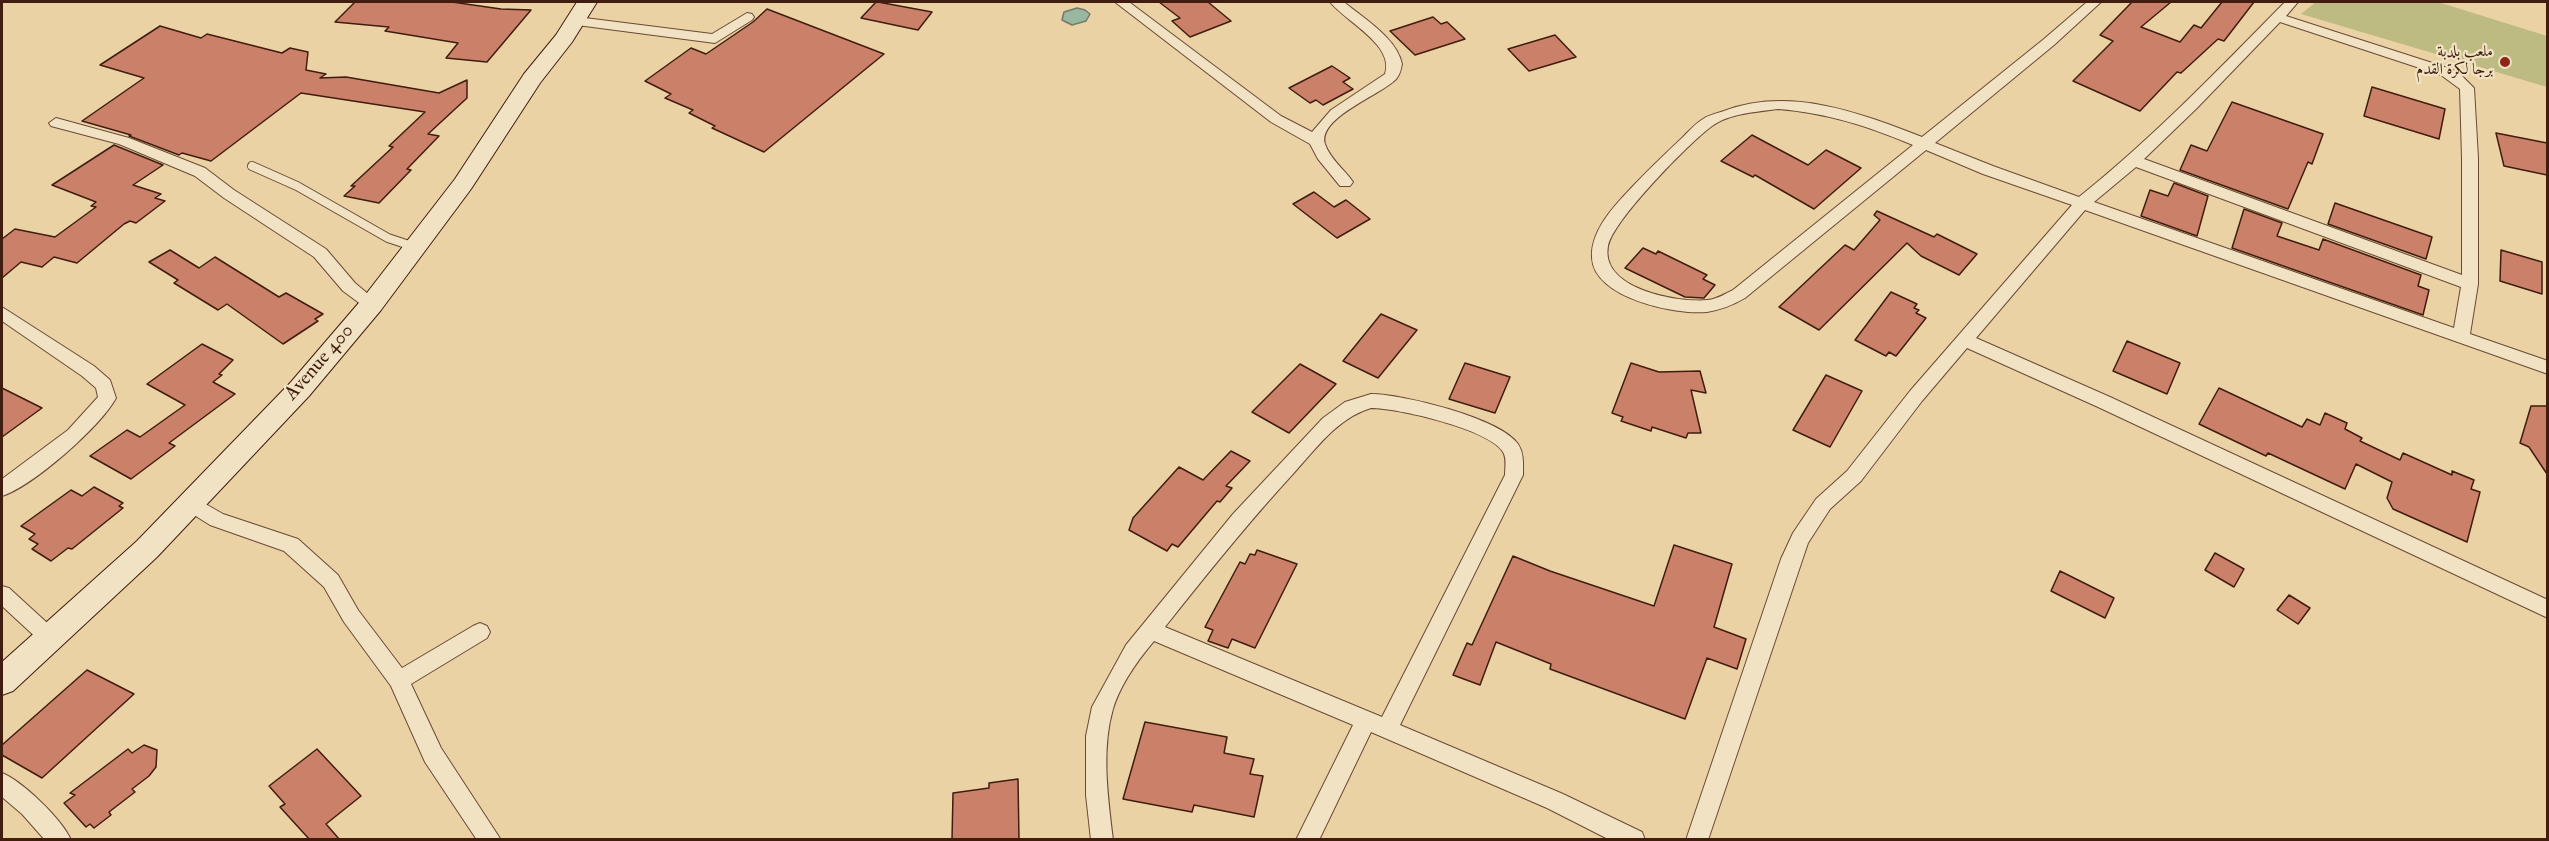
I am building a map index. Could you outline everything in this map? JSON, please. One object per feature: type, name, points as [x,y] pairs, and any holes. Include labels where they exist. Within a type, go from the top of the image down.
[{"type":"main road","name":"Avenue 400","points":[[2,681],[147,549],[300,389],[372,304],[463,184],[531,79],[582,11]]},
{"type":"street","points":[[1121,2],[1276,119],[1316,141],[1346,182]]},
{"type":"street","points":[[1316,141],[1319,130],[1332,117],[1391,76],[1395,68],[1390,51],[1336,2]]},
{"type":"street","points":[[2094,2],[2049,42],[1923,143],[1739,294],[1724,303],[1687,307],[1649,300],[1622,285],[1608,273],[1601,263],[1600,243],[1620,209],[1708,122],[1726,112],[1768,104],[1826,110],[1862,120],[1923,143],[1988,170],[2547,368]]},
{"type":"street","points":[[1703,837],[1787,569],[1800,539],[1823,504],[1854,476],[1916,396],[2083,202],[2134,161],[2145,147],[2192,105],[2292,2]]},
{"type":"street","points":[[582,11],[715,39],[747,17]]},
{"type":"street","points":[[2277,17],[2446,72],[2467,88],[2470,158],[2470,284],[2461,336]]},
{"type":"street","points":[[56,123],[124,141],[200,172],[229,194],[320,253],[349,287],[372,304]]},
{"type":"street","points":[[2134,161],[2470,284]]},
{"type":"street","points":[[2,313],[88,371],[104,386],[107,398],[101,409],[83,426],[2,489]]},
{"type":"street","points":[[1965,340],[2094,397],[2547,610]]},
{"type":"street","points":[[1102,840],[1097,795],[1097,736],[1103,707],[1133,651],[1240,519],[1286,467],[1329,423],[1351,407],[1371,401],[1387,401],[1422,408],[1480,428],[1502,439],[1511,448],[1514,457],[1514,475],[1387,729]]},
{"type":"street","points":[[190,504],[217,520],[291,545],[332,581],[351,616],[399,680],[432,756],[490,840]]},
{"type":"street","points":[[2,594],[49,637]]},
{"type":"street","points":[[1150,630],[1555,801],[1634,840]]},
{"type":"street","points":[[399,680],[480,633]]},
{"type":"street","points":[[1307,840],[1366,720]]},
{"type":"street","points":[[2,783],[30,807],[60,840]]},
{"type":"lane","points":[[252,166],[297,186],[388,238],[415,247]]},
{"type":"shaded area","name":"ملعب بلدبة برجا لكرة القدم","points":[[2316,2],[2438,2],[2547,36],[2547,87],[2301,14]]},
{"type":"shaded area","points":[[1077,8],[1090,14],[1086,21],[1072,25],[1062,20],[1064,12]]},
{"type":"building","points":[[355,2],[452,2],[501,9],[531,10],[487,62],[446,58],[458,43],[385,31],[389,27],[335,22]]},
{"type":"building","points":[[876,2],[932,12],[918,30],[861,18]]},
{"type":"building","points":[[1159,2],[1208,2],[1231,21],[1190,37],[1172,21],[1180,18]]},
{"type":"building","points":[[2132,2],[2171,2],[2141,27],[2180,42],[2194,25],[2201,28],[2222,2],[2254,2],[2224,41],[2218,39],[2181,73],[2177,72],[2140,111],[2073,81],[2113,41],[2100,35]]},
{"type":"building","points":[[767,9],[884,54],[764,152],[712,128],[715,126],[689,113],[693,110],[665,98],[671,94],[645,81],[691,48],[706,54],[753,22]]},
{"type":"building","points":[[1433,17],[1441,24],[1447,22],[1465,39],[1415,55],[1390,31]]},
{"type":"building","points":[[160,26],[201,38],[207,34],[282,53],[290,48],[308,52],[306,70],[326,74],[320,78],[346,77],[439,93],[467,80],[467,98],[428,134],[439,136],[407,169],[411,170],[379,203],[344,196],[355,186],[351,186],[393,147],[389,146],[425,112],[301,93],[211,161],[182,153],[179,155],[129,136],[131,135],[82,121],[144,78],[100,65]]},
{"type":"building","points":[[1555,35],[1576,57],[1529,71],[1508,49]]},
{"type":"building","points":[[1332,66],[1350,78],[1343,82],[1353,89],[1323,105],[1316,100],[1310,103],[1289,88]]},
{"type":"building","points":[[2372,87],[2445,109],[2439,139],[2364,116]]},
{"type":"building","points":[[2232,102],[2323,134],[2312,164],[2308,162],[2288,209],[2180,170],[2191,145],[2207,151]]},
{"type":"building","points":[[2496,133],[2547,143],[2547,175],[2504,166]]},
{"type":"building","points":[[1752,135],[1808,165],[1826,150],[1861,168],[1814,209],[1755,175],[1753,177],[1721,161]]},
{"type":"building","points":[[114,145],[163,165],[133,185],[161,194],[155,198],[165,201],[136,223],[130,221],[124,224],[77,263],[54,257],[42,267],[21,262],[2,278],[2,239],[15,229],[55,237],[96,207],[91,206],[96,202],[52,185]]},
{"type":"building","points":[[2174,183],[2208,196],[2197,236],[2141,216],[2150,190],[2168,196]]},
{"type":"building","points":[[1314,192],[1334,207],[1346,200],[1370,219],[1337,238],[1293,204]]},
{"type":"building","points":[[2335,203],[2432,237],[2426,259],[2328,224]]},
{"type":"building","points":[[2244,209],[2282,223],[2277,236],[2319,250],[2323,239],[2421,275],[2418,286],[2429,290],[2423,315],[2232,248]]},
{"type":"building","points":[[1877,211],[1934,237],[1937,234],[1977,254],[1959,275],[1921,256],[1907,243],[1819,330],[1779,307],[1845,245],[1854,250],[1880,220],[1874,215]]},
{"type":"building","points":[[1643,248],[1656,254],[1658,251],[1707,275],[1703,279],[1715,285],[1704,298],[1685,297],[1625,268]]},
{"type":"building","points":[[170,250],[199,268],[215,257],[279,297],[286,293],[323,314],[315,319],[318,321],[283,344],[227,304],[218,310],[174,283],[178,280],[149,262]]},
{"type":"building","points":[[2501,250],[2542,262],[2542,294],[2500,281]]},
{"type":"building","points":[[1891,292],[1917,304],[1914,308],[1919,310],[1916,313],[1926,318],[1896,356],[1889,352],[1886,356],[1855,340]]},
{"type":"building","points":[[1381,314],[1417,330],[1378,378],[1343,361]]},
{"type":"building","points":[[2127,341],[2180,363],[2167,394],[2113,371]]},
{"type":"building","points":[[202,344],[233,360],[219,374],[222,375],[213,382],[235,394],[169,443],[175,446],[131,479],[90,456],[127,430],[140,437],[185,405],[147,384]]},
{"type":"building","points":[[1465,363],[1510,377],[1495,413],[1449,399]]},
{"type":"building","points":[[1631,363],[1659,372],[1700,371],[1706,393],[1691,390],[1701,433],[1688,433],[1686,438],[1652,427],[1651,431],[1621,421],[1623,417],[1612,413]]},
{"type":"building","points":[[1300,364],[1336,384],[1289,433],[1252,412]]},
{"type":"building","points":[[1826,375],[1862,391],[1830,447],[1793,430]]},
{"type":"building","points":[[2,388],[42,408],[2,437]]},
{"type":"building","points":[[2219,388],[2302,427],[2307,419],[2320,425],[2325,413],[2347,423],[2345,429],[2362,438],[2360,441],[2400,460],[2403,453],[2452,475],[2452,471],[2474,480],[2471,489],[2480,492],[2467,542],[2393,509],[2387,498],[2392,482],[2356,464],[2345,489],[2268,453],[2266,456],[2199,424]]},
{"type":"building","points":[[2531,406],[2547,406],[2547,474],[2529,447],[2520,443]]},
{"type":"building","points":[[1231,451],[1250,461],[1226,486],[1232,488],[1220,502],[1217,501],[1178,547],[1172,544],[1167,551],[1129,530],[1133,518],[1179,467],[1203,480]]},
{"type":"building","points":[[94,487],[123,503],[119,506],[123,508],[72,549],[68,548],[51,561],[32,549],[38,544],[29,539],[35,534],[21,526],[71,490],[82,496]]},
{"type":"building","points":[[1674,545],[1732,564],[1714,627],[1746,639],[1737,669],[1707,658],[1685,719],[1550,669],[1551,664],[1496,642],[1480,685],[1453,675],[1467,643],[1472,645],[1513,556],[1654,606]]},
{"type":"building","points":[[1257,550],[1297,564],[1255,648],[1232,639],[1228,648],[1208,641],[1213,630],[1205,627],[1240,562],[1245,564],[1250,554],[1255,555]]},
{"type":"building","points":[[2215,553],[2244,569],[2234,587],[2205,570]]},
{"type":"building","points":[[2060,571],[2114,598],[2105,618],[2051,591]]},
{"type":"building","points":[[2289,595],[2310,608],[2298,624],[2277,610]]},
{"type":"building","points":[[87,670],[134,694],[42,778],[2,755],[2,745]]},
{"type":"building","points":[[1145,722],[1227,737],[1224,753],[1254,759],[1250,774],[1263,776],[1254,817],[1194,805],[1192,812],[1123,799]]},
{"type":"building","points":[[144,745],[157,750],[156,767],[149,776],[132,789],[135,792],[109,812],[111,815],[94,828],[90,824],[86,827],[64,803],[75,795],[70,793],[128,749],[132,753]]},
{"type":"building","points":[[317,749],[361,796],[326,824],[340,840],[310,840],[280,807],[285,804],[269,786]]},
{"type":"building","points":[[1018,779],[1019,840],[952,840],[953,793],[989,788],[989,783]]},
{"type":"place","name":"ملعب بلدبة برجا لكرة القدم","points":[[2505,62]]}]
